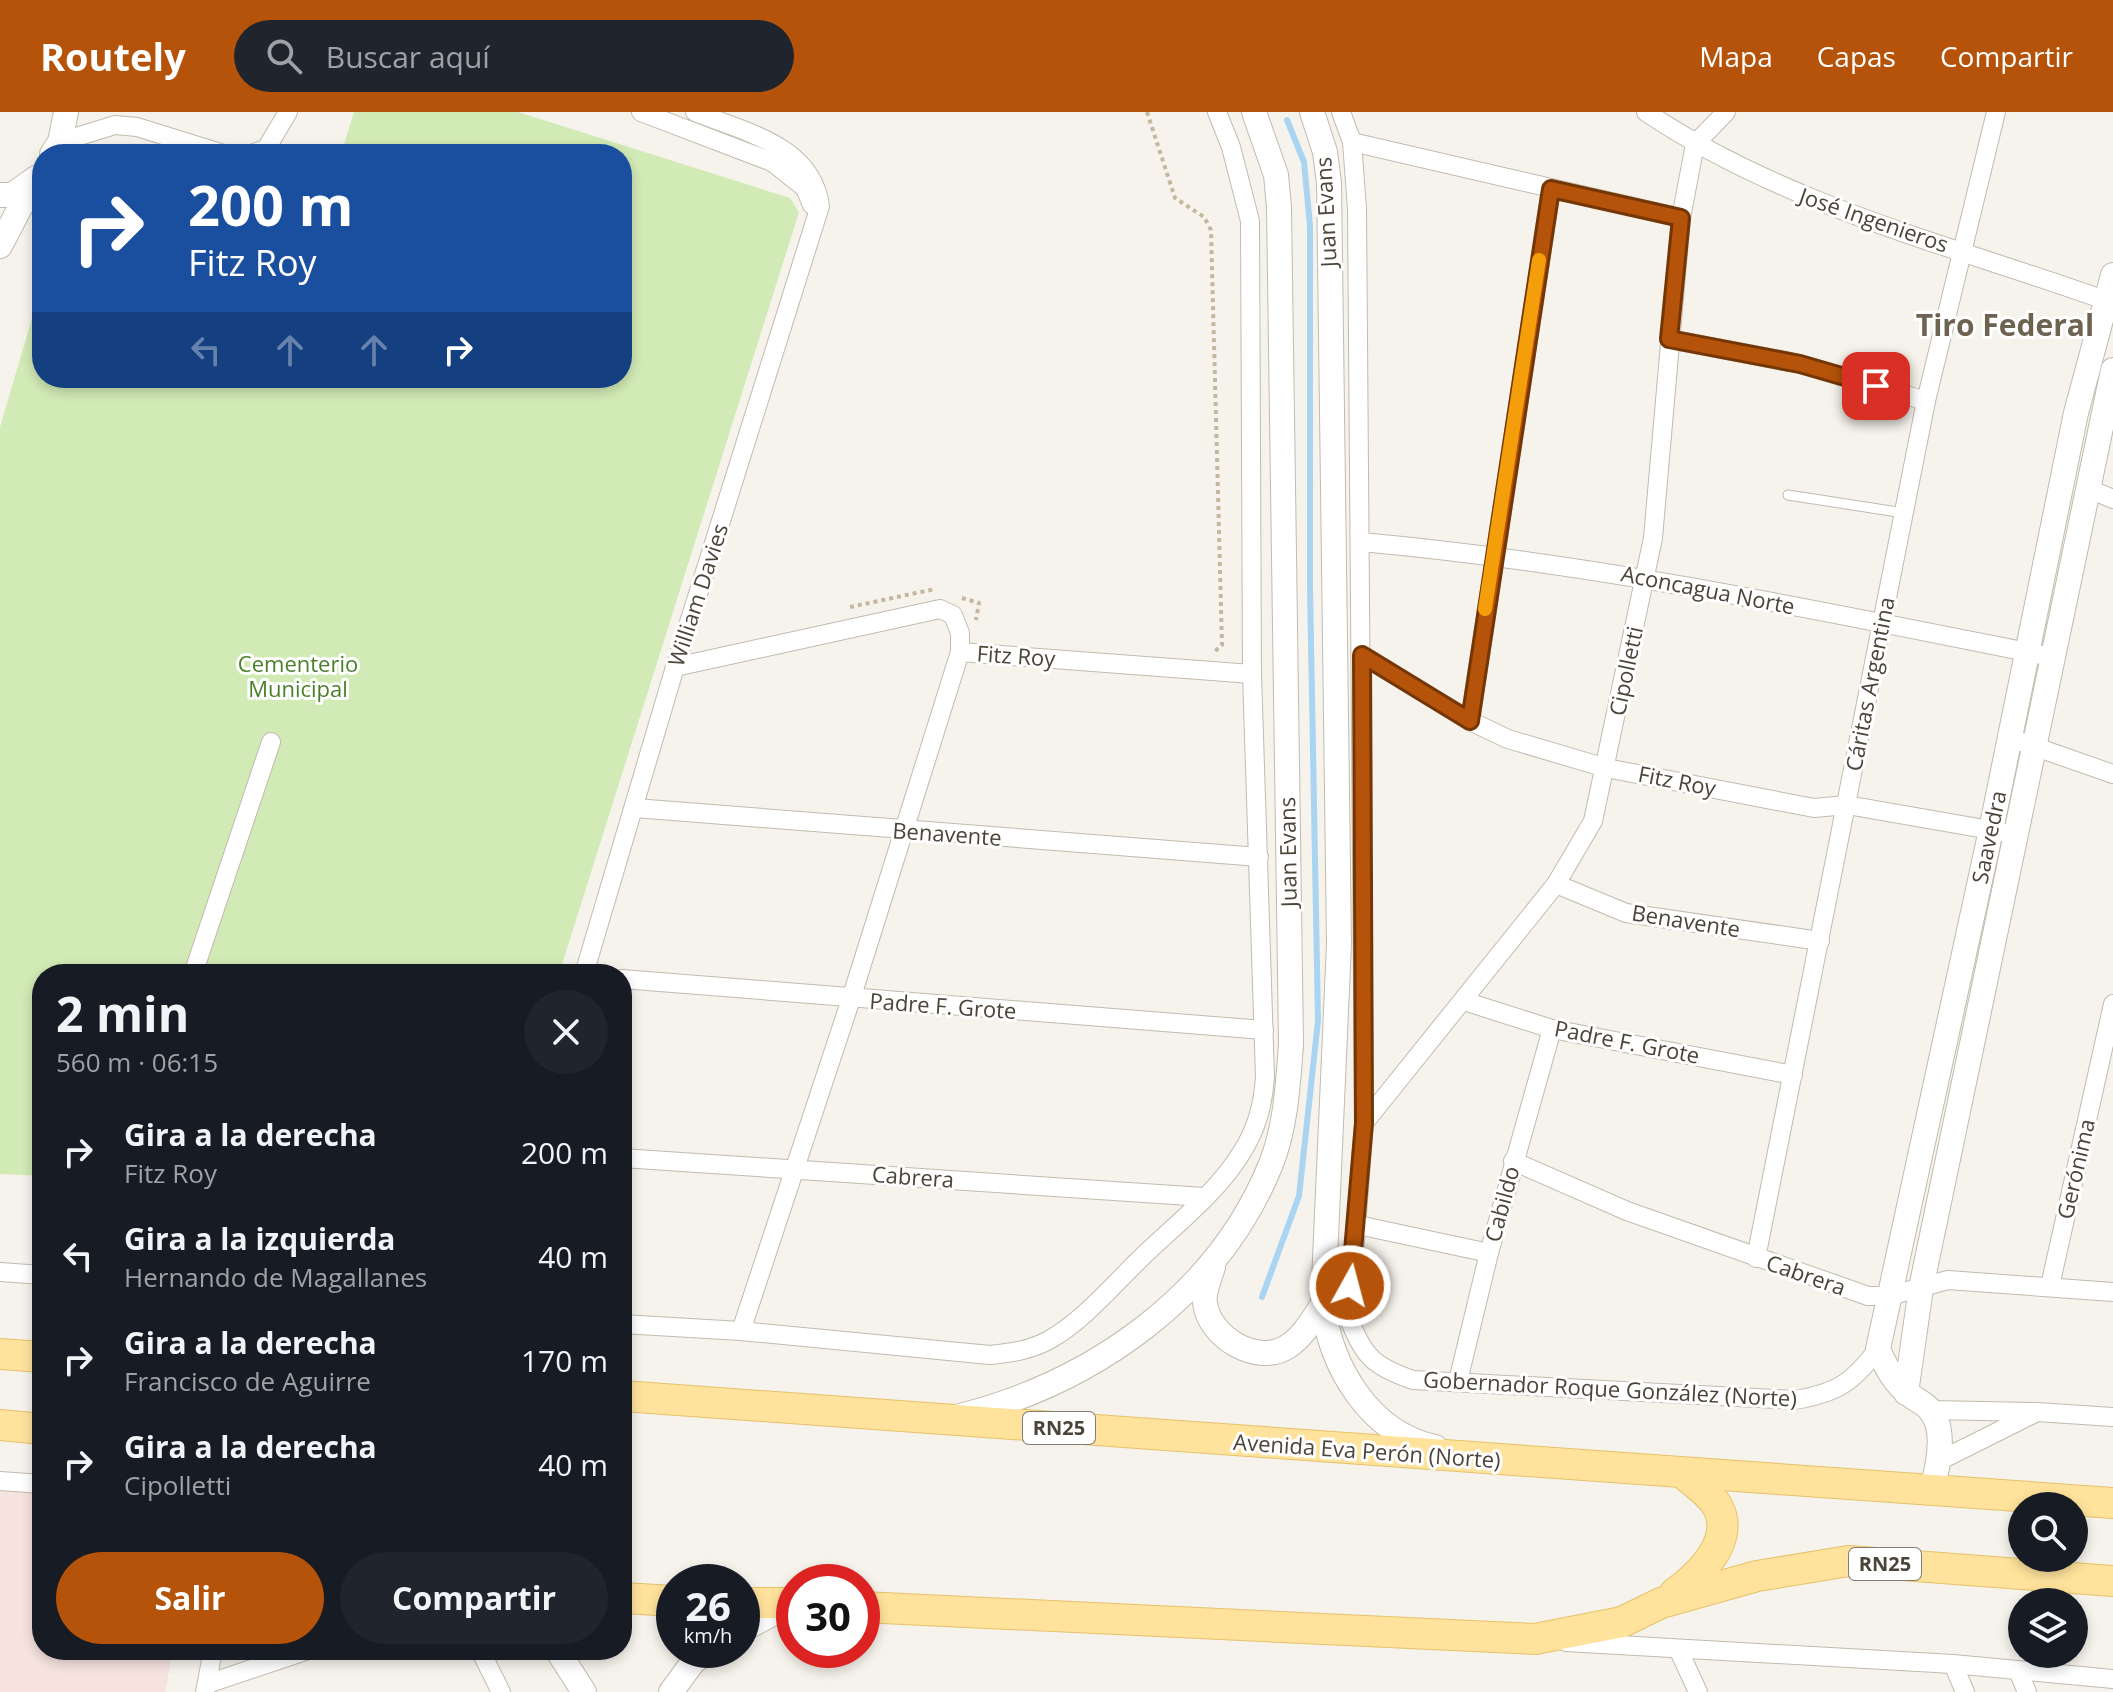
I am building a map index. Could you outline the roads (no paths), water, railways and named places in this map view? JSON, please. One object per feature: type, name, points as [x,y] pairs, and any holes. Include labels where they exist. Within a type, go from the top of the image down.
[{"type":"main road","points":[[0,1354],[32,1356]]},
{"type":"main road","name":"Avenida Eva Perón (Norte)","points":[[632,1397],[1684,1474],[1936,1475],[2113,1503]]},
{"type":"main road","points":[[0,1425],[32,1428]]},
{"type":"main road","points":[[1661,1603],[1700,1575],[1712,1559],[1722,1523],[1717,1506],[1684,1474]]},
{"type":"main road","name":"RN25","points":[[880,1608],[1535,1639],[1622,1622],[1661,1603],[1757,1576],[1849,1561],[2113,1581]]},
{"type":"main road","points":[[632,1599],[656,1600]]},
{"type":"street","points":[[57,144],[66,112]]},
{"type":"street","points":[[150,112],[153,124],[169,139]]},
{"type":"street","points":[[269,144],[288,112]]},
{"type":"street","points":[[641,112],[786,170],[805,188],[817,219]]},
{"type":"street","points":[[695,112],[792,154],[810,173],[818,191],[817,219]]},
{"type":"street","name":"Juan Evans","points":[[741,1331],[990,1355],[1019,1352],[1050,1340],[1101,1297],[1204,1197],[1241,1155],[1255,1128],[1263,1103],[1264,1030],[1252,674],[1250,221],[1231,147],[1217,112]]},
{"type":"street","name":"Juan Evans","points":[[946,1419],[994,1407],[1040,1389],[1128,1341],[1172,1306],[1214,1264],[1235,1233],[1272,1162],[1283,1120],[1291,1044],[1279,207],[1276,175],[1254,112]]},
{"type":"street","name":"Juan Evans","points":[[1312,112],[1325,152],[1329,183],[1339,944],[1323,1304],[1327,1338],[1354,1389],[1377,1417],[1404,1436],[1426,1446],[1496,1460]]},
{"type":"street","name":"Juan Evans","points":[[1341,112],[1352,142],[1357,209],[1362,655],[1364,1123],[1349,1318],[1357,1340],[1374,1363]]},
{"type":"street","name":"José Ingenieros","points":[[1647,112],[1695,144],[1779,187],[2110,301]]},
{"type":"street","points":[[1695,144],[1726,112]]},
{"type":"street","name":"Cáritas Argentina","points":[[1756,1258],[1926,401],[1996,112]]},
{"type":"street","points":[[66,144],[115,125],[137,127],[187,144]]},
{"type":"street","points":[[1352,142],[1681,218]]},
{"type":"street","name":"Cipolletti","points":[[1364,1123],[1556,884],[1593,821],[1653,538],[1681,218],[1695,144]]},
{"type":"street","points":[[0,195],[12,195],[32,180]]},
{"type":"street","points":[[0,246],[32,186]]},
{"type":"street","points":[[1470,721],[1551,189]]},
{"type":"street","name":"William Davies","points":[[587,964],[675,667],[817,219]]},
{"type":"street","name":"Saavedra","points":[[1906,1393],[1921,1288],[2021,741],[2028,652],[2076,413],[2110,301],[2113,275]]},
{"type":"street","points":[[1669,339],[1800,364],[1926,401]]},
{"type":"street","name":"Saavedra","points":[[2021,741],[2052,657],[2113,370]]},
{"type":"street","points":[[2087,488],[2113,499]]},
{"type":"street","name":"Aconcagua Norte","points":[[1361,542],[1493,554],[1645,577],[2052,657]]},
{"type":"street","name":"Fitz Roy","points":[[675,667],[940,609],[953,615],[960,633],[960,652],[1252,674]]},
{"type":"street","points":[[632,1325],[741,1331],[796,1170],[960,652]]},
{"type":"street","name":"Fitz Roy","points":[[1362,655],[1470,721],[1508,739],[1606,768],[1814,808],[1847,805],[2003,832]]},
{"type":"street","points":[[2021,741],[2113,774]]},
{"type":"street","points":[[196,964],[271,742]]},
{"type":"street","name":"Benavente","points":[[635,808],[1259,857]]},
{"type":"street","name":"Saavedra","points":[[1878,1349],[2003,832]]},
{"type":"street","name":"Benavente","points":[[1556,884],[1626,913],[1820,941]]},
{"type":"street","name":"Padre F. Grote","points":[[632,980],[1264,1030]]},
{"type":"street","name":"Padre F. Grote","points":[[1464,1001],[1552,1029],[1793,1075]]},
{"type":"street","name":"Gerónima","points":[[2050,1286],[2113,1004]]},
{"type":"street","name":"Cabildo","points":[[1458,1381],[1513,1161],[1552,1029]]},
{"type":"street","name":"Cabrera","points":[[632,1159],[1204,1197]]},
{"type":"street","name":"Cabrera","points":[[1513,1161],[1627,1211],[1868,1296],[1889,1296],[1948,1280],[2113,1292]]},
{"type":"street","points":[[1358,1225],[1489,1253]]},
{"type":"street","points":[[1214,1264],[1204,1302],[1211,1322],[1232,1343],[1253,1352],[1270,1354],[1287,1347],[1304,1332],[1323,1304]]},
{"type":"street","points":[[0,1272],[32,1274]]},
{"type":"street","points":[[1878,1349],[1890,1375],[1906,1393],[1931,1410],[2113,1417]]},
{"type":"street","name":"Gobernador Roque González (Norte)","points":[[1374,1363],[1413,1380],[1795,1400],[1825,1395],[1856,1377],[1878,1349]]},
{"type":"street","points":[[1931,1410],[1937,1428],[1936,1475]]},
{"type":"street","points":[[1936,1475],[2037,1412]]},
{"type":"street","points":[[0,1481],[32,1483]]},
{"type":"street","points":[[1535,1639],[1679,1651],[1953,1664],[2113,1679]]},
{"type":"street","points":[[1679,1651],[1698,1692]]},
{"type":"street","points":[[206,1688],[211,1660]]},
{"type":"street","points":[[206,1688],[281,1660]]},
{"type":"street","points":[[485,1660],[501,1692]]},
{"type":"street","points":[[563,1660],[584,1692]]},
{"type":"street","points":[[1953,1664],[1965,1692]]},
{"type":"street","points":[[671,1692],[689,1668]]},
{"type":"street","points":[[2018,1671],[2027,1692]]},
{"type":"lane","points":[[1788,495],[1904,513]]},
{"type":"waterway","points":[[1262,1297],[1299,1196],[1318,1021],[1310,588],[1310,226],[1304,162],[1287,120]]},
{"type":"district","name":"Tiro Federal","points":[[2005,326]]},
{"type":"park label","name":"Cementerio Municipal","points":[[298,676]]}]
